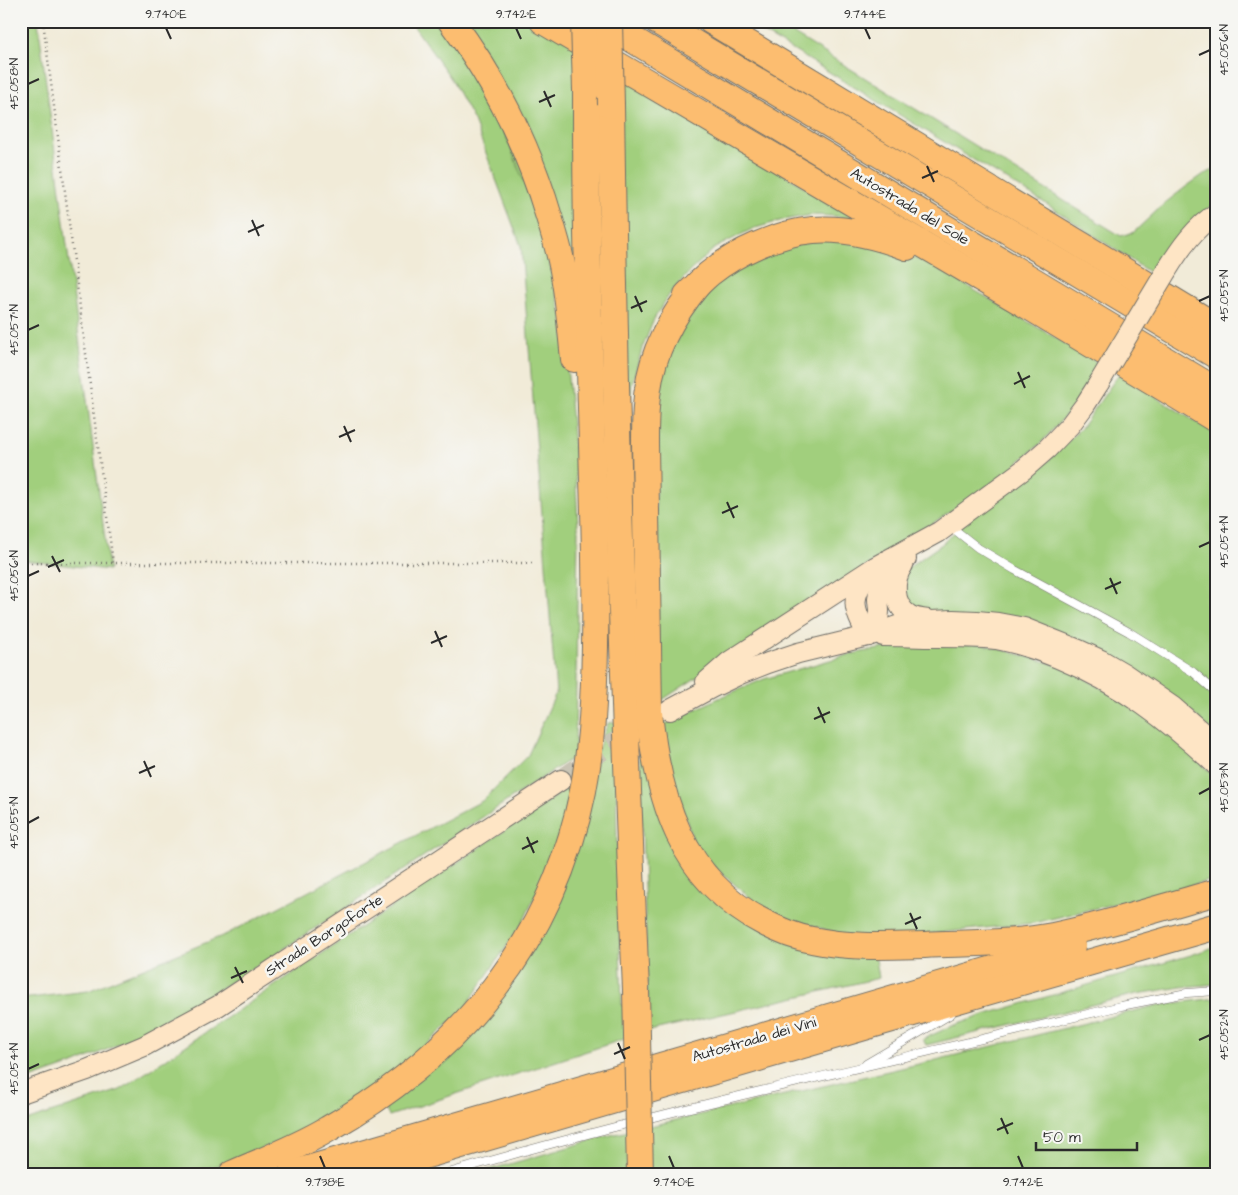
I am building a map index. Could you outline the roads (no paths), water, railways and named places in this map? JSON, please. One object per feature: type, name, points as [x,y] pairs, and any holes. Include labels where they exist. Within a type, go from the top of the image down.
[{"type":"highway","points":[[450,21],[475,55],[512,119],[532,166],[557,245],[564,274],[571,324],[581,458],[585,602],[595,671]]},
{"type":"highway","points":[[543,21],[1033,309],[1217,420]]},
{"type":"highway","points":[[232,1174],[326,1131],[360,1110],[396,1086],[455,1034],[486,1000],[506,973],[546,904],[562,865],[573,829],[587,767],[595,671],[596,586],[584,21]]},
{"type":"highway","name":"Autostrada del Sole","points":[[602,21],[1217,390]]},
{"type":"highway","points":[[609,21],[623,665],[636,990],[640,1174]]},
{"type":"highway","name":"Autostrada del Sole","points":[[657,21],[1217,356]]},
{"type":"highway","points":[[711,21],[1217,327]]},
{"type":"highway","points":[[623,665],[633,575],[632,512],[640,386],[648,358],[663,325],[681,301],[699,283],[721,266],[752,248],[784,235],[813,230],[838,230],[865,234],[909,247],[966,278],[1033,309]]},
{"type":"highway","points":[[699,283],[677,312],[660,344],[654,361],[645,410],[645,452],[649,714],[652,739],[661,784],[674,824],[693,861],[705,877],[735,905],[771,926],[811,940],[864,947],[993,942],[1051,936],[1217,892]]},
{"type":"highway","name":"Autostrada dei Vini","points":[[291,1174],[1217,904]]},
{"type":"highway","name":"Autostrada dei Vini","points":[[362,1174],[1217,926]]},
{"type":"main road","points":[[868,636],[878,620],[879,592],[887,575],[894,567],[938,533],[1023,470],[1070,425],[1099,383],[1176,255],[1191,236],[1217,213]]},
{"type":"main road","points":[[690,698],[729,662],[875,567],[938,533]]},
{"type":"main road","points":[[930,621],[906,613],[897,600],[895,585],[897,576],[906,562],[938,533]]},
{"type":"main road","points":[[868,636],[855,608],[858,590],[875,567]]},
{"type":"main road","points":[[670,710],[733,677],[798,653],[868,636],[909,622],[977,621],[1024,628],[1079,650],[1109,665],[1173,707],[1217,745]]},
{"type":"main road","points":[[868,636],[974,637],[1022,644],[1039,650],[1088,671],[1132,697],[1178,731],[1217,766]]},
{"type":"main road","name":"Strada Borgoforte","points":[[21,1093],[87,1070],[144,1046],[218,1006],[561,780]]},
{"type":"lane","points":[[938,533],[978,548],[1129,632],[1193,672],[1217,693]]},
{"type":"lane","points":[[860,1068],[988,991]]},
{"type":"lane","points":[[445,1174],[523,1151],[657,1116],[1129,1004],[1187,993],[1217,991]]},
{"type":"tunnel","points":[[561,780],[610,745],[636,730]]}]
